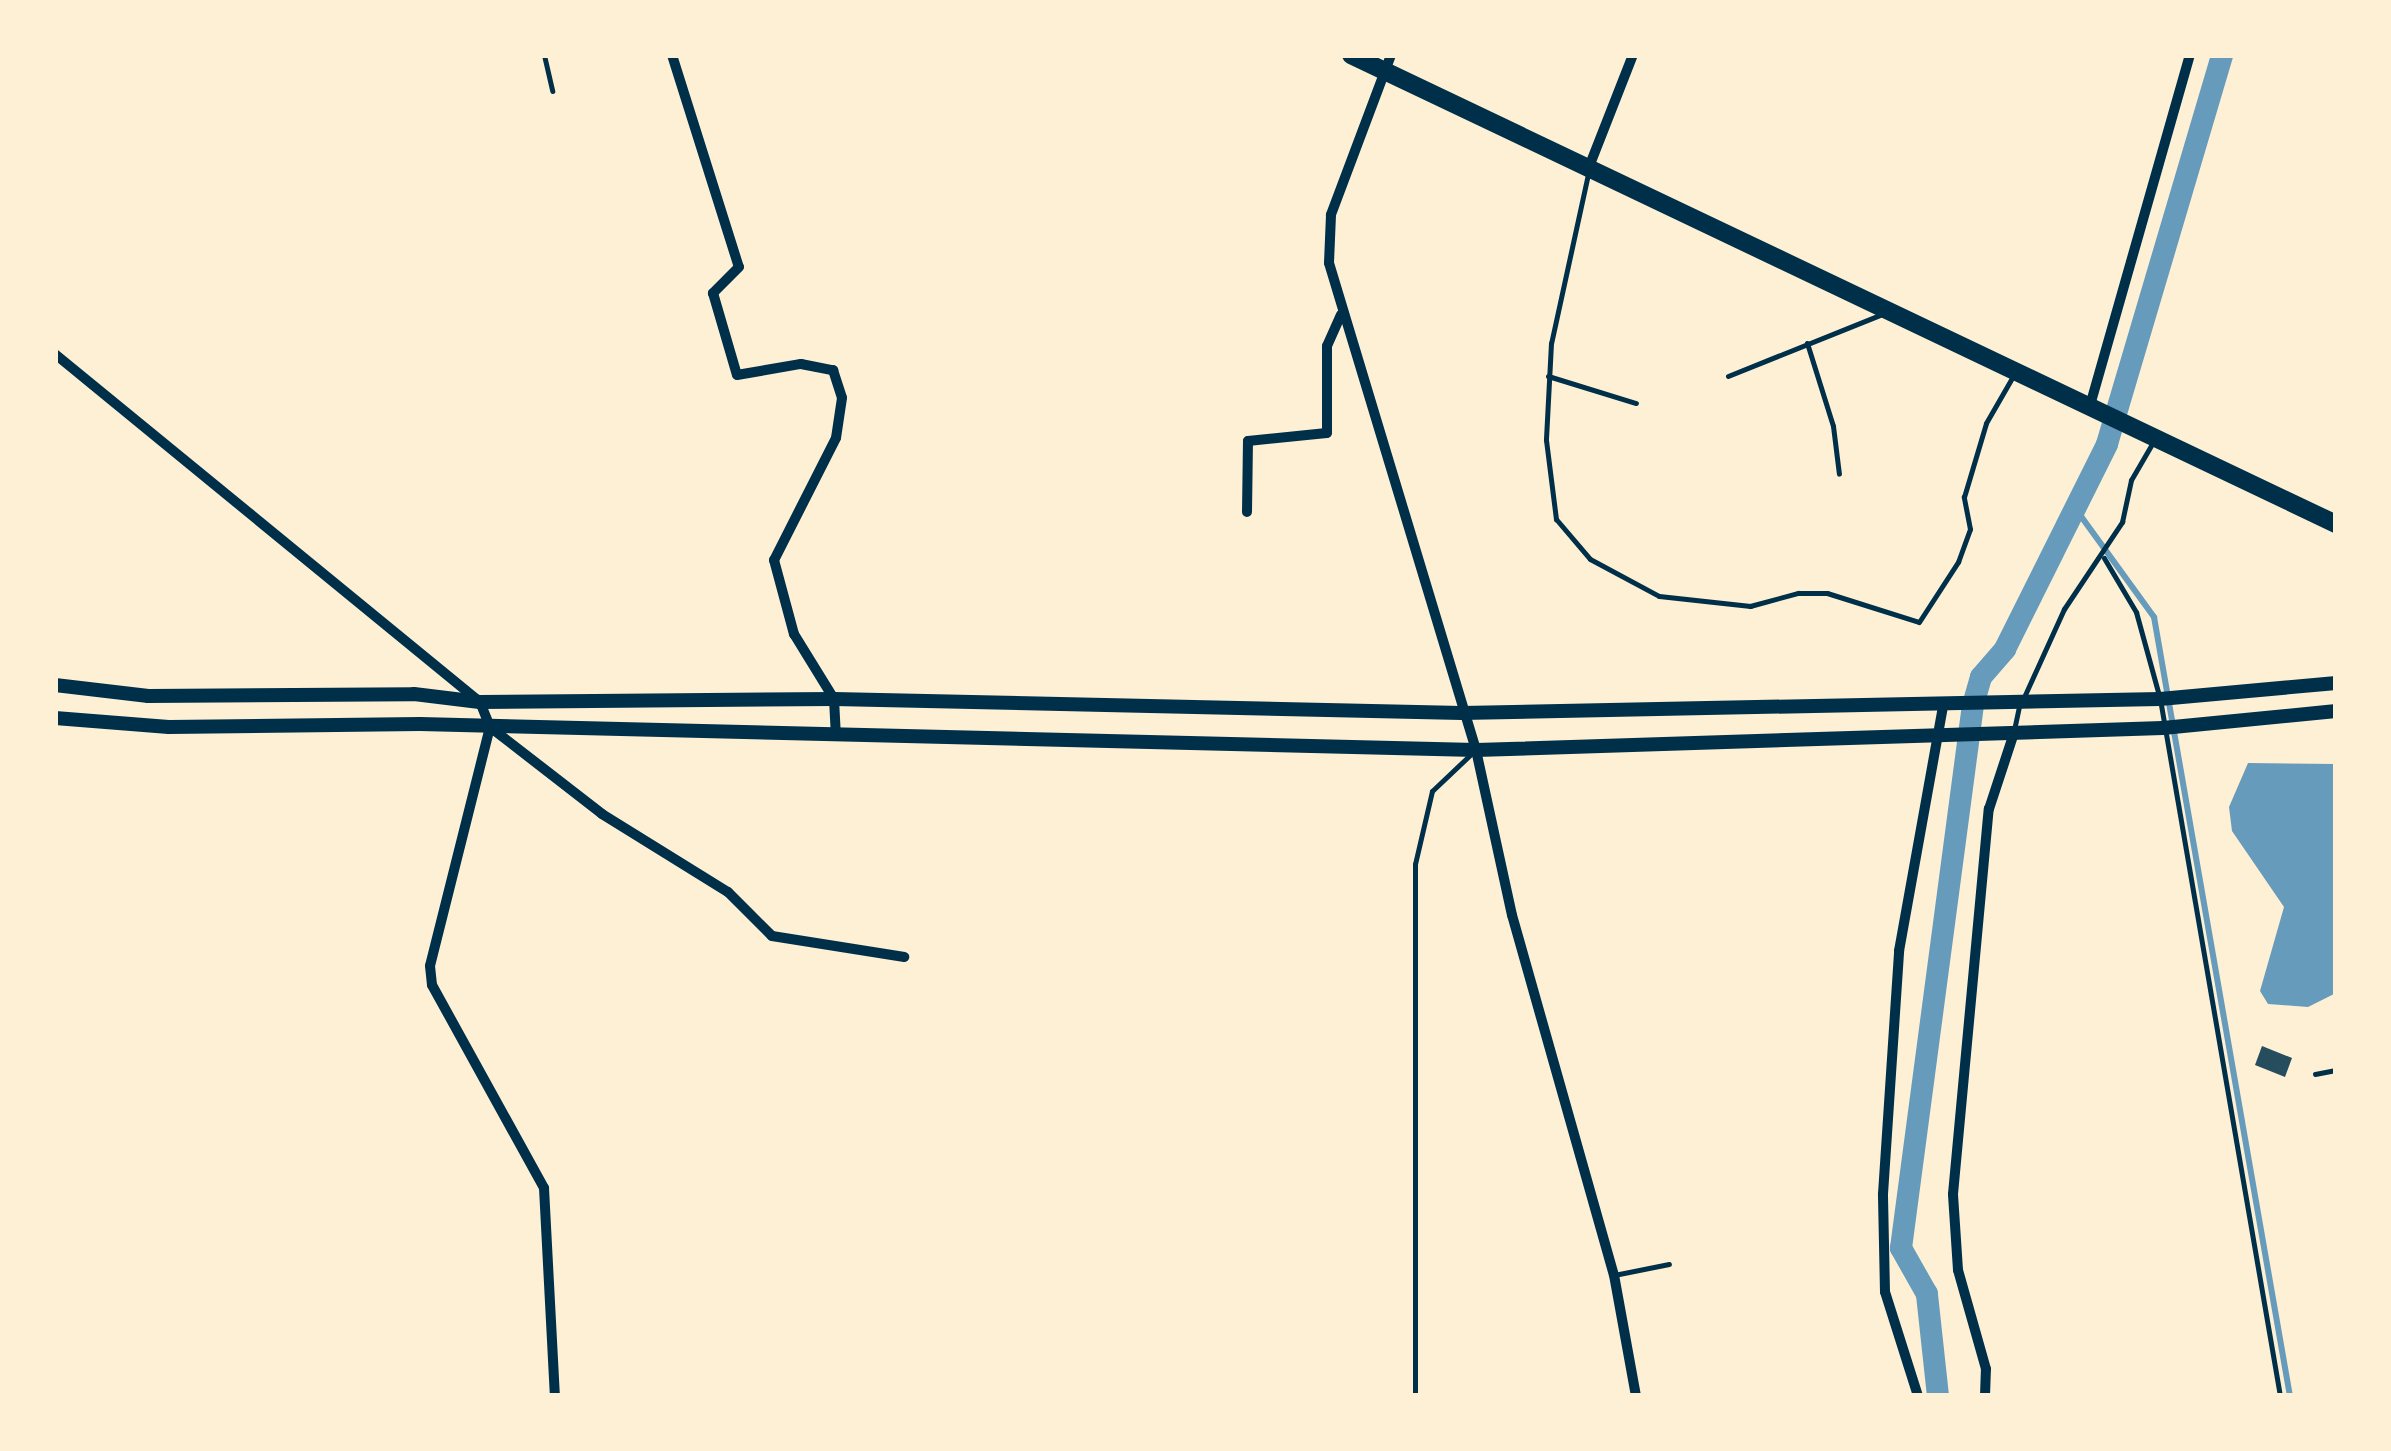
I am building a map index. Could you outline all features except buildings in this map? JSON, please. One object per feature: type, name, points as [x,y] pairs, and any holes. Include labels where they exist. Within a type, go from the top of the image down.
[{"type":"main road","points":[[1350,55],[1388,64],[2014,374],[2336,524]]},
{"type":"street","points":[[672,55],[739,268],[713,293],[736,376],[801,364],[833,370],[842,398],[836,438],[774,560],[794,634],[834,699],[836,736]]},
{"type":"street","points":[[1589,166],[1633,55]]},
{"type":"street","points":[[2089,410],[2190,55]]},
{"type":"street","points":[[1388,64],[1332,215],[1329,263],[1476,750],[1512,915],[1614,1275],[1636,1396]]},
{"type":"street","points":[[1247,512],[1248,441],[1328,433],[1327,346],[1342,314]]},
{"type":"street","points":[[55,354],[480,702],[490,726],[602,814],[728,892],[772,936],[904,957]]},
{"type":"street","points":[[55,685],[148,696],[414,694],[480,702],[834,699],[1462,712],[2160,699],[2336,683]]},
{"type":"street","points":[[1918,1396],[1885,1292],[1882,1194],[1899,951],[1943,706]]},
{"type":"street","points":[[55,718],[169,727],[490,726],[1476,750],[2164,728],[2336,712]]},
{"type":"street","points":[[490,726],[430,966],[443,1014],[514,1126],[544,1188],[555,1396]]},
{"type":"street","points":[[1985,1396],[1986,1370],[1958,1270],[1953,1194],[1989,810],[2014,733]]},
{"type":"lane","points":[[544,55],[552,90]]},
{"type":"lane","points":[[1589,166],[1548,376],[1546,440],[1556,519],[1590,559],[1659,596],[1750,606],[1827,592],[1919,622],[1958,562],[1970,529],[1964,498],[1981,442],[2014,374]]},
{"type":"lane","points":[[1728,376],[1890,312]]},
{"type":"lane","points":[[1807,343],[1833,426],[1839,474]]},
{"type":"lane","points":[[1548,376],[1636,403]]},
{"type":"lane","points":[[2014,733],[2020,703],[2064,609],[2104,558],[2122,522],[2131,480],[2148,437]]},
{"type":"lane","points":[[2104,558],[2136,612],[2160,699],[2280,1396]]},
{"type":"lane","points":[[1415,1396],[1415,864],[1432,791],[1476,750]]},
{"type":"lane","points":[[2315,1074],[2336,1070]]},
{"type":"lane","points":[[1614,1275],[1669,1264]]},
{"type":"water","points":[[2248,763],[2336,764],[2336,993],[2308,1007],[2268,1004],[2260,991],[2284,907],[2232,831],[2229,807]]},
{"type":"waterway","points":[[1938,1396],[1927,1294],[1901,1248],[1973,705],[1981,677],[2005,649],[2107,444],[2222,55]]},
{"type":"waterway","points":[[2075,508],[2154,617],[2290,1396]]}]
